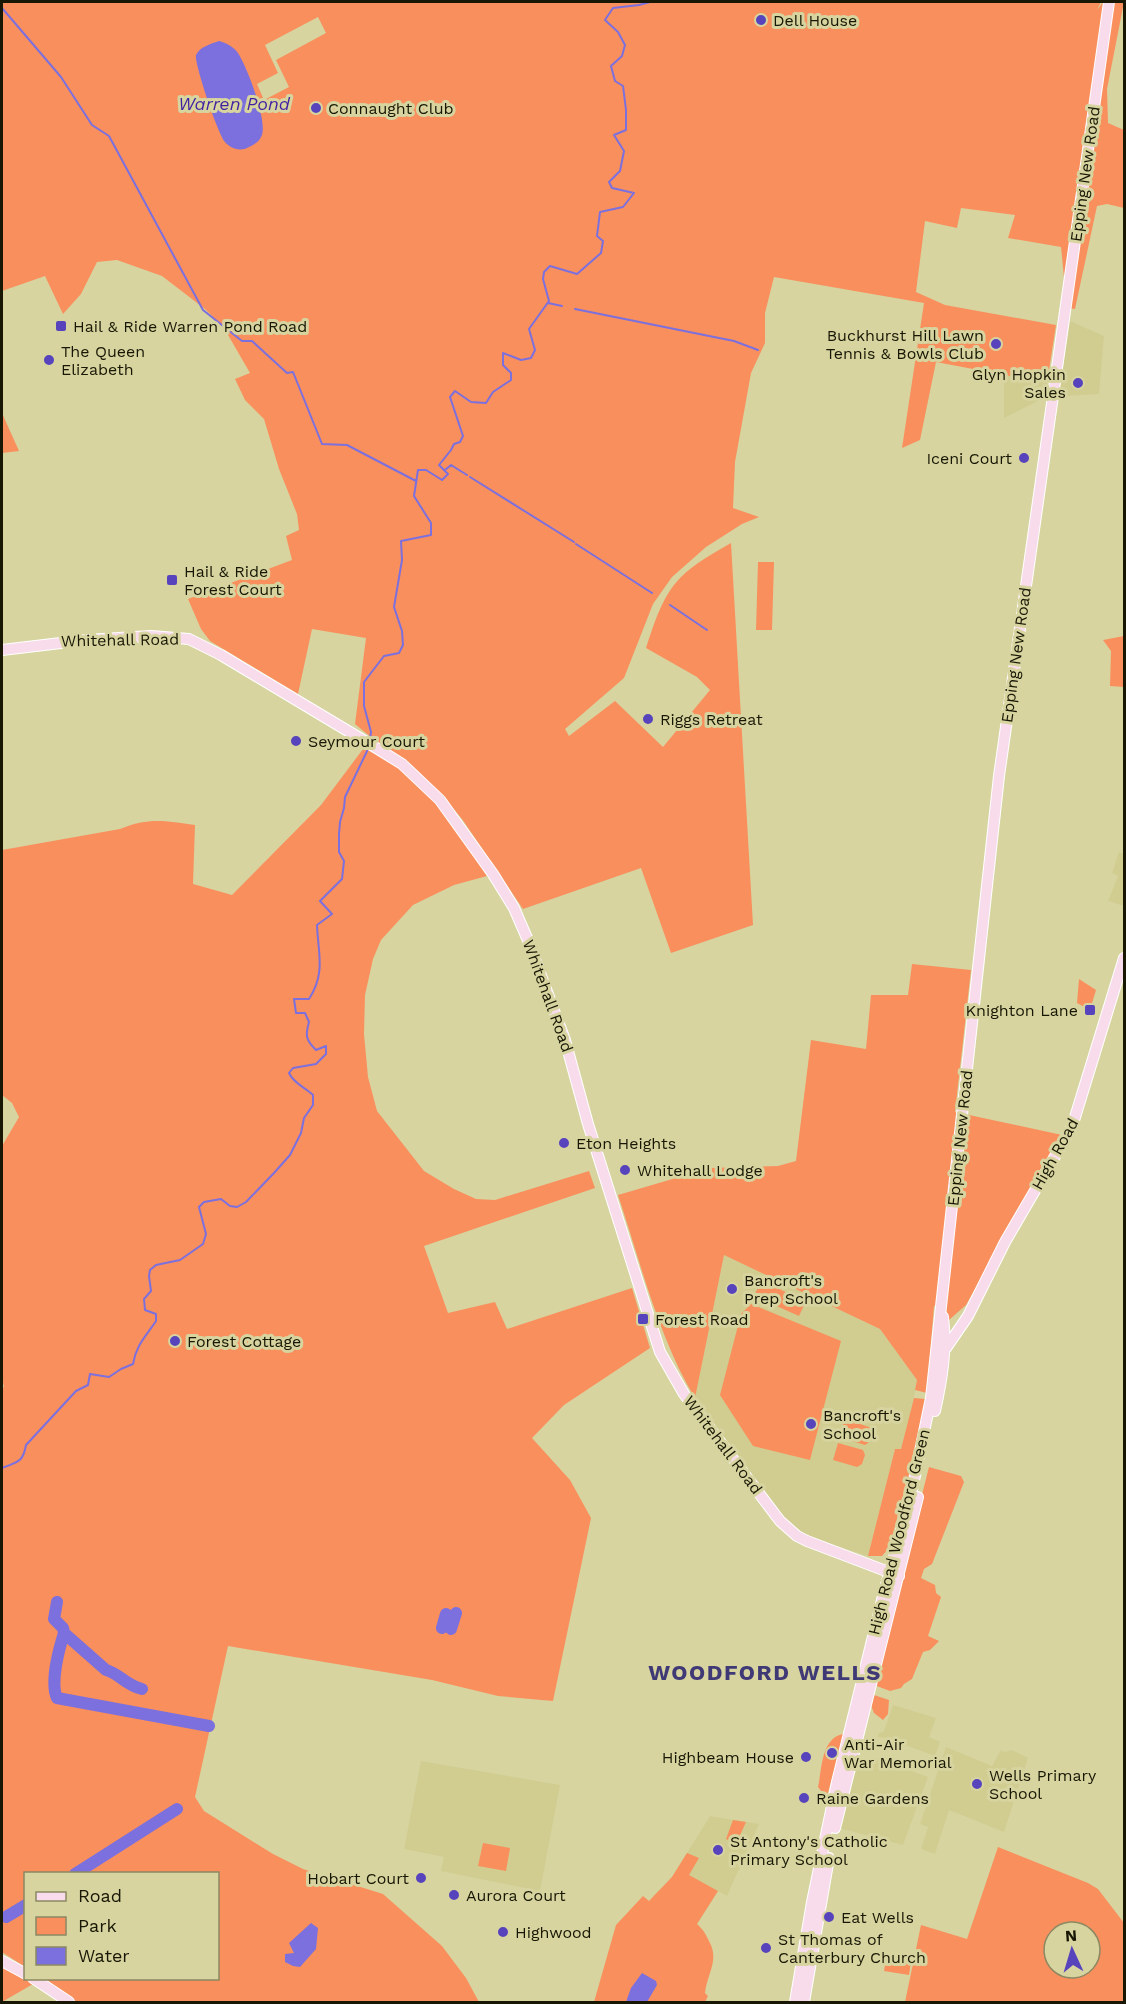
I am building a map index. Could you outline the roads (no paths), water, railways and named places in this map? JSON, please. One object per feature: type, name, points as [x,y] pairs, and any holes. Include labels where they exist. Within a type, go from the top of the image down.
[{"type":"main road","name":"Epping New Road","points":[[946,1349],[941,1311],[999,776],[1110,2]]},
{"type":"main road","name":"Whitehall Road","points":[[2,650],[80,640],[151,636],[189,639],[221,655],[402,764],[440,800],[493,874],[514,908],[527,938],[565,1040],[591,1133],[660,1352],[684,1394],[788,1529],[807,1541],[894,1574]]},
{"type":"main road","name":"High Road","points":[[946,1349],[964,1323],[1005,1242],[1072,1127],[1125,958]]},
{"type":"main road","name":"High Road","points":[[937,1341],[972,1307]]},
{"type":"main road","name":"Epping New Road","points":[[937,1341],[938,1315],[941,1311]]},
{"type":"main road","name":"High Road Woodford Green","points":[[804,2002],[834,1831],[919,1464],[931,1398],[937,1341]]},
{"type":"main road","name":"High Road Woodford Green","points":[[795,2002],[834,1797],[894,1574],[924,1473],[946,1349]]},
{"type":"main road","points":[[2,1961],[24,1973]]},
{"type":"main road","points":[[36,1980],[69,2002]]},
{"type":"water","name":"Warren Pond","points":[[219,41],[234,48],[238,53],[251,81],[262,117],[261,137],[246,149],[236,149],[225,142],[217,126],[196,61],[196,55],[200,50]]},
{"type":"water","points":[[311,1923],[318,1928],[316,1949],[300,1967],[285,1962],[285,1954],[294,1953],[289,1943]]},
{"type":"water","points":[[642,1973],[656,1981],[657,1985],[647,2002],[626,2002],[631,1988]]},
{"type":"waterway","points":[[370,739],[371,732],[364,706],[364,682],[384,656],[399,653],[403,645],[402,631],[394,607],[402,560],[401,541],[431,535],[431,523],[414,496],[418,470],[426,470],[442,480],[448,474],[439,465],[454,444],[460,442],[463,436],[450,397],[455,391],[471,402],[486,403],[493,392],[511,380],[511,373],[503,365],[503,353],[521,360],[531,358],[535,350],[529,329],[549,301],[543,279],[544,272],[550,266],[577,274],[601,253],[603,241],[597,236],[600,212],[623,207],[634,193],[612,188],[609,182],[620,171],[624,151],[614,135],[626,130],[623,86],[615,81],[611,66],[622,56],[625,45],[618,32],[605,20],[613,8],[650,2]]},
{"type":"waterway","points":[[2,8],[61,77],[92,125],[109,136],[203,310],[242,341],[252,341],[287,373],[293,372],[322,444],[347,445],[416,481]]},
{"type":"waterway","points":[[548,303],[562,306]]},
{"type":"waterway","points":[[575,309],[734,341],[758,350]]},
{"type":"waterway","points":[[445,470],[451,465],[467,475]]},
{"type":"waterway","points":[[470,477],[574,542]]},
{"type":"waterway","points":[[576,544],[652,593]]},
{"type":"waterway","points":[[670,605],[707,630]]},
{"type":"waterway","points":[[2,1468],[21,1459],[26,1445],[76,1391],[88,1385],[90,1374],[109,1377],[133,1364],[139,1346],[156,1321],[156,1314],[145,1310],[144,1299],[151,1291],[150,1270],[156,1265],[180,1260],[203,1244],[206,1234],[199,1207],[204,1202],[221,1199],[230,1206],[237,1207],[246,1202],[290,1155],[301,1133],[304,1118],[313,1105],[313,1095],[297,1083],[289,1073],[293,1068],[316,1064],[326,1054],[326,1046],[316,1050],[308,1040],[309,1022],[305,1013],[296,1013],[294,999],[309,999],[318,980],[320,963],[317,925],[332,914],[320,901],[342,879],[344,861],[339,852],[339,834],[345,797],[369,747]]},
{"type":"waterway","points":[[57,1602],[54,1619],[63,1628],[64,1633],[106,1670],[142,1689]]},
{"type":"waterway","points":[[451,1629],[456,1613]]},
{"type":"waterway","points":[[442,1628],[446,1614]]},
{"type":"waterway","points":[[64,1633],[54,1684],[57,1698],[209,1726]]},
{"type":"waterway","points":[[78,1872],[177,1809]]},
{"type":"waterway","points":[[6,1917],[24,1906]]},
{"type":"place","name":"Dell House","points":[[761,20]]},
{"type":"place","name":"Connaught Club","points":[[316,108]]},
{"type":"place","name":"Hail & Ride Warren Pond Road","points":[[61,326]]},
{"type":"place","name":"Buckhurst Hill Lawn Tennis & Bowls Club","points":[[996,344]]},
{"type":"place","name":"The Queen Elizabeth","points":[[49,360]]},
{"type":"place","name":"Glyn Hopkin Sales","points":[[1078,383]]},
{"type":"place","name":"Iceni Court","points":[[1024,458]]},
{"type":"place","name":"Hail & Ride Forest Court","points":[[172,580]]},
{"type":"place","name":"Riggs Retreat","points":[[648,719]]},
{"type":"place","name":"Seymour Court","points":[[296,741]]},
{"type":"place","name":"Knighton Lane","points":[[1090,1010]]},
{"type":"place","name":"Eton Heights","points":[[564,1143]]},
{"type":"place","name":"Whitehall Lodge","points":[[625,1170]]},
{"type":"place","name":"Bancroft's Prep School","points":[[732,1289]]},
{"type":"place","name":"Forest Road","points":[[643,1319]]},
{"type":"place","name":"Forest Cottage","points":[[175,1341]]},
{"type":"place","name":"Bancroft's School","points":[[811,1424]]},
{"type":"place","name":"Anti-Air War Memorial","points":[[832,1753]]},
{"type":"place","name":"Highbeam House","points":[[806,1757]]},
{"type":"place","name":"Wells Primary School","points":[[977,1784]]},
{"type":"place","name":"Raine Gardens","points":[[804,1798]]},
{"type":"place","name":"St Antony's Catholic Primary School","points":[[718,1850]]},
{"type":"place","name":"Hobart Court","points":[[421,1878]]},
{"type":"place","name":"Aurora Court","points":[[454,1895]]},
{"type":"place","name":"Eat Wells","points":[[829,1917]]},
{"type":"place","name":"Highwood","points":[[503,1932]]},
{"type":"place","name":"St Thomas of Canterbury Church","points":[[766,1948]]},
{"type":"district","name":"WOODFORD WELLS","points":[[765,1672]]}]
